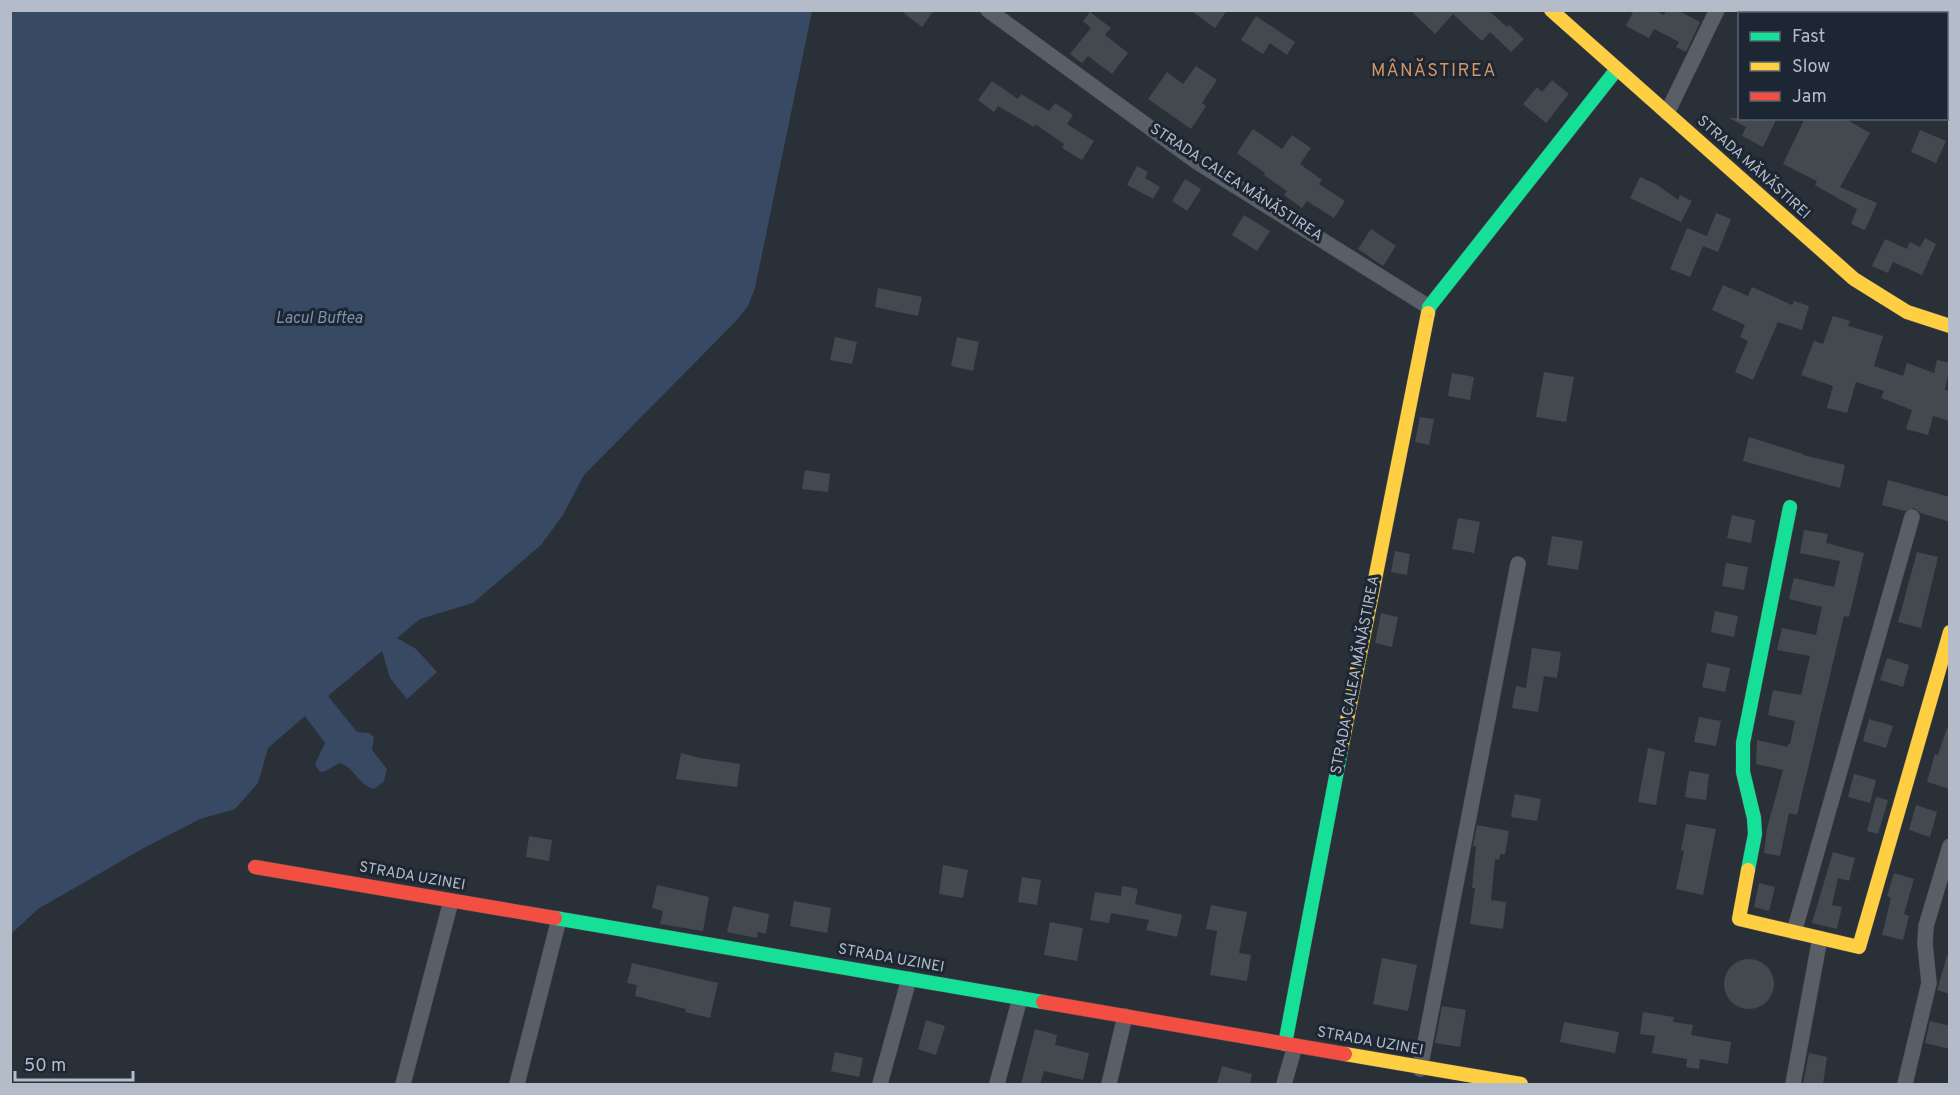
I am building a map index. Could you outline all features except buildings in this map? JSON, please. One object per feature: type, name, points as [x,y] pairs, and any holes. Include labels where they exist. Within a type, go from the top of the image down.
[{"type":"street","name":"STRADA CALEA MĂNĂSTIREA","points":[[988,10],[1197,162],[1429,307]]},
{"type":"street","name":"STRADA MĂNĂSTIREI","points":[[1551,10],[1854,279],[1907,312],[1950,326]]},
{"type":"street","points":[[1667,113],[1717,10]]},
{"type":"street","name":"STRADA CALEA MĂNĂSTIREA","points":[[1290,1045],[1313,891],[1429,307],[1617,69]]},
{"type":"street","points":[[1790,507],[1743,743],[1743,772],[1754,818],[1755,834],[1739,919],[1860,947],[1950,632]]},
{"type":"street","points":[[1794,932],[1912,518]]},
{"type":"street","points":[[1420,1069],[1518,564]]},
{"type":"street","points":[[1905,1084],[1929,983],[1924,944],[1926,926],[1950,846]]},
{"type":"street","name":"STRADA UZINEI","points":[[255,867],[1420,1069],[1521,1084]]},
{"type":"street","points":[[403,1084],[451,901]]},
{"type":"street","points":[[517,1084],[559,919]]},
{"type":"street","points":[[1793,1084],[1820,938]]},
{"type":"street","points":[[880,1084],[909,979]]},
{"type":"street","points":[[997,1084],[1020,998]]},
{"type":"street","points":[[1109,1084],[1125,1017]]},
{"type":"street","points":[[1284,1084],[1290,1045]]},
{"type":"water","name":"Lacul Buftea","points":[[11,10],[812,11],[755,288],[748,306],[736,321],[584,475],[563,515],[541,545],[473,603],[420,619],[397,638],[416,649],[437,672],[407,699],[390,678],[382,651],[328,696],[357,732],[369,733],[374,737],[372,750],[387,769],[384,781],[374,789],[369,787],[340,763],[323,772],[319,771],[315,764],[325,743],[305,716],[268,748],[258,783],[235,809],[200,819],[142,849],[38,909],[11,934]]},
{"type":"traffic: fast","points":[[1428,313],[1429,307],[1617,69]]},
{"type":"traffic: fast","points":[[1748,870],[1755,834],[1754,818],[1743,772],[1743,743],[1790,507]]},
{"type":"traffic: fast","points":[[1285,1044],[1342,745]]},
{"type":"traffic: fast","points":[[555,918],[1043,1002]]},
{"type":"traffic: slow","points":[[1551,10],[1854,279],[1907,312],[1950,326]]},
{"type":"traffic: slow","points":[[1342,745],[1428,313]]},
{"type":"traffic: slow","points":[[1748,870],[1739,919],[1859,947],[1950,632]]},
{"type":"traffic: slow","points":[[1345,1054],[1521,1084]]},
{"type":"traffic: jam","points":[[255,867],[555,918]]},
{"type":"traffic: jam","points":[[1043,1002],[1345,1054]]},
{"type":"district","name":"MÂNĂSTIREA","points":[[1434,71]]}]
